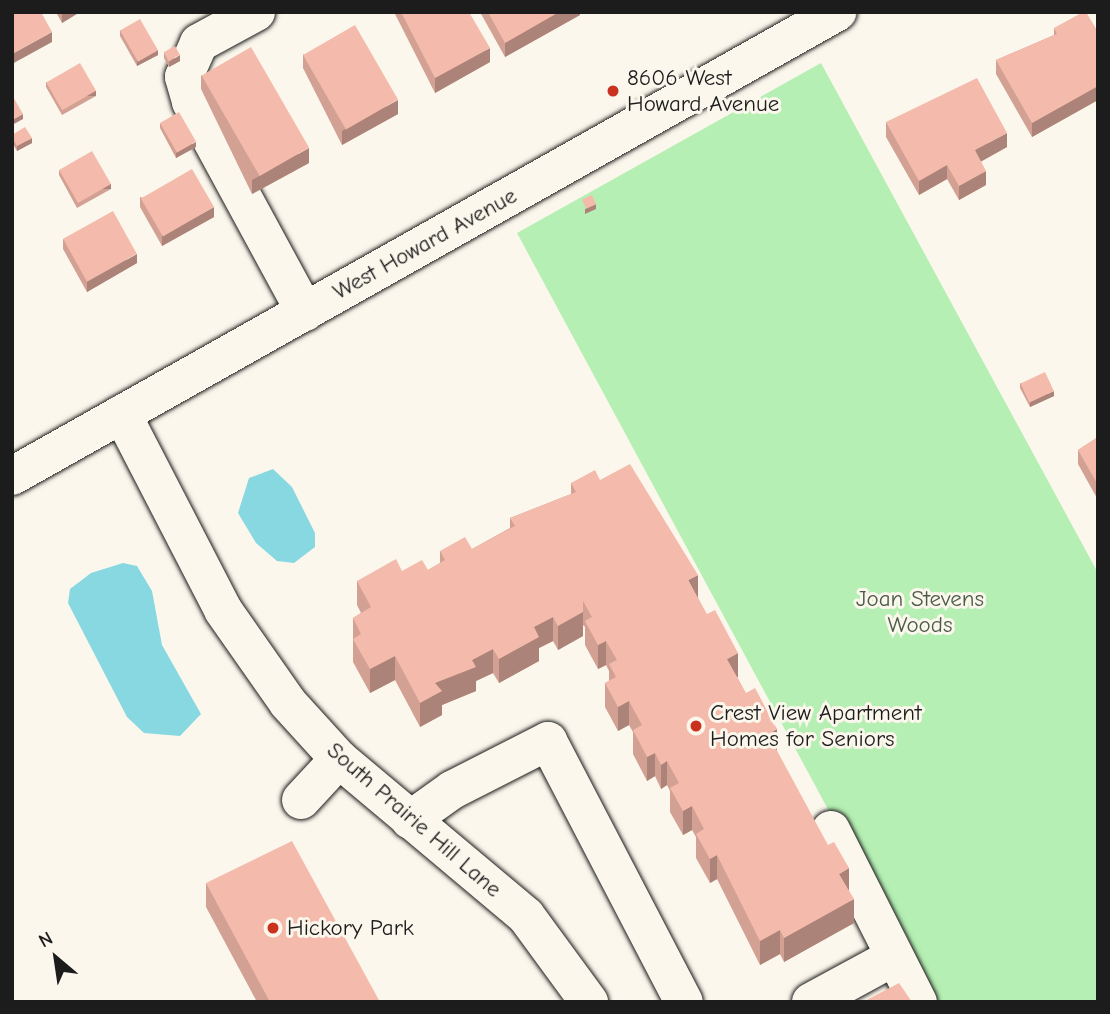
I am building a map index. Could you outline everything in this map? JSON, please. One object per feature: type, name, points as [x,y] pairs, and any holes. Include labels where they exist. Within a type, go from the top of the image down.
[{"type":"street","points":[[256,12],[199,43],[184,77],[191,103],[305,312]]},
{"type":"street","name":"West Howard Avenue","points":[[12,476],[837,12]]},
{"type":"street","name":"South Prairie Hill Lane","points":[[122,414],[223,610],[288,703],[339,759],[526,916],[589,1002]]},
{"type":"street","points":[[410,820],[452,790],[548,741],[684,1002]]},
{"type":"street","points":[[301,800],[339,759]]},
{"type":"street","points":[[831,830],[918,1002]]},
{"type":"street","points":[[811,1002],[894,957]]},
{"type":"green space","name":"Joan Stevens Woods","points":[[821,63],[1098,573],[1098,1002],[932,1002],[517,233]]},
{"type":"water","points":[[273,469],[292,487],[315,533],[315,547],[294,563],[277,561],[256,543],[238,513],[249,478]]},
{"type":"water","points":[[123,563],[137,566],[152,591],[162,645],[201,714],[180,736],[144,733],[127,717],[68,603],[70,589],[91,573]]},
{"type":"building","points":[[12,12],[41,12],[52,32],[12,54]]},
{"type":"building","points":[[401,12],[469,12],[490,48],[435,78]]},
{"type":"building","points":[[488,12],[559,12],[505,43]]},
{"type":"building","points":[[1086,12],[1098,32],[1098,86],[1032,123],[996,60],[1057,34],[1054,28]]},
{"type":"building","points":[[140,19],[158,50],[138,62],[120,30]]},
{"type":"building","points":[[355,25],[398,99],[346,129],[303,55]]},
{"type":"building","points":[[175,46],[180,55],[168,61],[164,52]]},
{"type":"building","points":[[251,47],[309,147],[260,176],[202,76]]},
{"type":"building","points":[[80,63],[96,91],[62,110],[46,82]]},
{"type":"building","points":[[977,78],[1007,133],[975,150],[986,171],[959,186],[947,165],[919,181],[886,122]]},
{"type":"building","points":[[12,95],[23,114],[12,120]]},
{"type":"building","points":[[179,112],[196,141],[177,152],[160,123]]},
{"type":"building","points":[[25,127],[32,138],[17,146],[12,135]]},
{"type":"building","points":[[92,151],[111,184],[78,203],[59,170]]},
{"type":"building","points":[[192,169],[214,207],[163,237],[141,198]]},
{"type":"building","points":[[592,195],[596,204],[586,209],[582,199]]},
{"type":"building","points":[[113,211],[137,254],[87,281],[63,239]]},
{"type":"building","points":[[1045,372],[1054,391],[1029,402],[1021,383]]},
{"type":"building","points":[[1098,437],[1098,485],[1078,450]]},
{"type":"building","name":"Crest View Apartment Homes for Seniors","points":[[630,464],[698,575],[688,580],[707,614],[715,610],[738,653],[727,659],[746,693],[755,688],[777,729],[768,734],[828,845],[834,842],[849,868],[839,874],[854,899],[784,938],[780,930],[760,941],[717,855],[710,859],[696,834],[704,829],[692,806],[683,811],[670,788],[679,783],[667,761],[661,765],[655,753],[647,757],[633,730],[642,725],[629,701],[618,707],[605,683],[616,677],[609,664],[617,660],[606,641],[598,645],[585,621],[592,617],[583,601],[583,612],[558,626],[553,617],[534,627],[539,637],[499,659],[493,649],[472,660],[476,667],[435,683],[442,691],[420,703],[395,656],[370,669],[353,639],[361,634],[353,618],[371,607],[357,581],[396,559],[402,571],[422,560],[428,570],[445,560],[440,551],[465,537],[472,549],[515,526],[510,518],[576,492],[571,483],[595,470],[600,480]]},
{"type":"building","name":"Hickory Park","points":[[292,841],[380,1002],[270,1002],[206,883]]},
{"type":"building","points":[[899,983],[912,1002],[863,1002]]},
{"type":"place","name":"8606 West Howard Avenue","points":[[613,91]]},
{"type":"place","name":"Crest View Apartment Homes for Seniors","points":[[696,726]]},
{"type":"place","name":"Hickory Park","points":[[273,928]]}]
